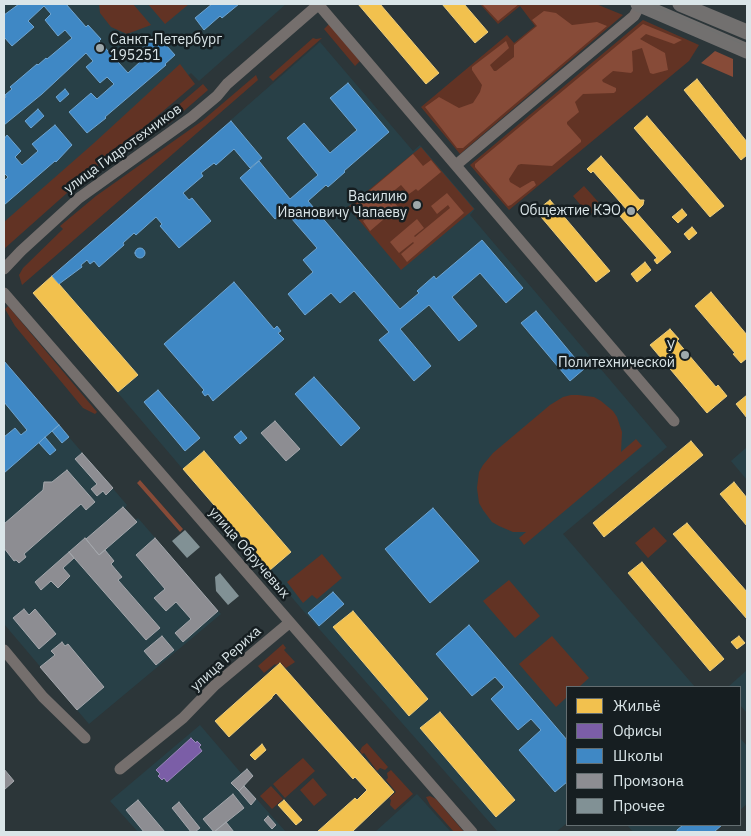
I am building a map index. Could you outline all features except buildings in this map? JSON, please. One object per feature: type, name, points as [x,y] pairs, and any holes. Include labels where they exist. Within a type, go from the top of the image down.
[{"type":"main road","points":[[639,4],[747,51]]},
{"type":"main road","points":[[680,4],[747,32]]},
{"type":"street","points":[[456,165],[634,16],[639,4]]},
{"type":"street","points":[[322,5],[674,420]]},
{"type":"street","name":"улица Гидротехников","points":[[4,269],[21,251],[86,193],[164,138],[217,96],[227,84],[322,5]]},
{"type":"street","name":"улица Обручевых","points":[[4,293],[472,832]]},
{"type":"street","name":"улица Рериха","points":[[120,769],[183,718],[215,685],[289,623]]},
{"type":"street","points":[[4,650],[43,697],[85,738]]},
{"type":"shaded area","points":[[4,4],[286,4],[199,81],[191,73],[4,235]]},
{"type":"shaded area","points":[[99,4],[133,4],[151,25],[127,34],[111,27],[100,13]]},
{"type":"shaded area","points":[[148,4],[189,4],[165,24]]},
{"type":"shaded area","points":[[480,4],[596,4],[623,15],[460,154],[421,107],[507,35],[514,43],[535,26],[520,6],[498,24]]},
{"type":"shaded area","points":[[482,4],[519,4],[498,21]]},
{"type":"shaded area","points":[[544,11],[556,13],[572,25],[597,22],[607,26],[463,148],[457,148],[425,107],[439,97],[459,108],[473,103],[482,85],[472,67],[506,41],[509,48],[490,65],[496,71],[514,57],[514,45],[537,26],[532,20]]},
{"type":"shaded area","points":[[643,20],[699,45],[689,61],[509,210],[470,165]]},
{"type":"shaded area","points":[[329,24],[360,61],[355,66],[324,29]]},
{"type":"shaded area","points":[[643,24],[682,40],[674,44],[646,34],[640,39],[665,53],[668,70],[650,73],[642,48],[632,51],[633,71],[631,73],[613,71],[602,80],[616,88],[614,93],[583,94],[575,102],[579,112],[567,124],[581,142],[552,166],[518,165],[509,179],[510,182],[520,188],[532,181],[536,185],[508,206],[475,167],[475,164]]},
{"type":"shaded area","points":[[313,38],[322,38],[273,81],[269,77]]},
{"type":"shaded area","points":[[320,42],[413,151],[420,145],[475,209],[470,215],[667,447],[563,534],[694,686],[566,686],[566,824],[556,832],[498,832],[306,614],[33,293]]},
{"type":"shaded area","points":[[715,51],[733,59],[733,77],[701,63]]},
{"type":"shaded area","points":[[180,64],[195,84],[4,249],[4,222]]},
{"type":"shaded area","points":[[256,75],[258,80],[22,285],[19,275],[23,268],[63,229],[60,226],[96,196],[202,121]]},
{"type":"shaded area","points":[[203,84],[208,90],[171,122],[124,152]]},
{"type":"shaded area","points":[[421,147],[474,209],[401,270],[348,207]]},
{"type":"shaded area","points":[[413,154],[423,166],[431,160],[441,172],[418,191],[416,189],[409,194],[401,185],[385,198],[391,205],[394,202],[398,207],[370,231],[363,221],[368,217],[356,202]]},
{"type":"shaded area","points":[[584,186],[601,205],[589,215],[573,196]]},
{"type":"shaded area","points":[[447,193],[464,213],[407,262],[401,254],[414,243],[399,253],[390,242],[417,219],[424,228],[415,237],[450,208],[448,205],[437,214],[431,206]]},
{"type":"shaded area","points":[[8,306],[97,412],[95,414],[83,408],[15,326],[5,309]]},
{"type":"shaded area","points":[[4,361],[127,505],[125,508],[135,520],[138,518],[221,614],[89,724],[4,624]]},
{"type":"shaded area","points":[[571,395],[594,397],[613,411],[622,432],[621,452],[636,439],[642,446],[524,545],[519,538],[526,532],[513,532],[499,526],[492,522],[483,510],[479,503],[477,488],[479,472],[493,453],[550,405],[563,397]]},
{"type":"shaded area","points":[[747,447],[747,480],[731,461]]},
{"type":"shaded area","points":[[140,480],[183,529],[180,532],[137,483]]},
{"type":"shaded area","points":[[654,527],[667,541],[648,558],[635,543]]},
{"type":"shaded area","points":[[322,554],[342,578],[317,599],[312,595],[303,603],[287,582]]},
{"type":"shaded area","points":[[509,580],[540,616],[515,638],[483,601]]},
{"type":"shaded area","points":[[552,636],[589,678],[580,686],[566,686],[566,698],[556,707],[519,664]]},
{"type":"shaded area","points":[[283,644],[286,648],[284,650],[295,662],[286,668],[280,662],[264,673],[258,666]]},
{"type":"shaded area","points":[[747,670],[747,713],[741,706],[741,686],[729,686]]},
{"type":"shaded area","points":[[200,725],[241,773],[247,768],[253,775],[246,782],[245,786],[286,832],[138,832],[110,801]]},
{"type":"shaded area","points":[[741,739],[747,746],[747,804],[741,809]]},
{"type":"shaded area","points":[[367,743],[388,767],[385,770],[380,768],[377,771],[364,753],[362,754],[360,751]]},
{"type":"shaded area","points":[[303,758],[315,771],[285,798],[273,784]]},
{"type":"shaded area","points":[[391,770],[413,794],[395,810],[390,805],[391,800],[389,798],[396,792],[386,780],[388,778],[387,773]]},
{"type":"shaded area","points":[[313,778],[327,795],[314,806],[300,790]]},
{"type":"shaded area","points":[[271,786],[283,799],[272,809],[260,796]]},
{"type":"shaded area","points":[[417,794],[451,832],[375,832]]},
{"type":"shaded area","points":[[430,796],[436,799],[464,832],[454,832],[430,805],[426,797]]},
{"type":"shaded area","points":[[628,826],[721,826],[714,832],[633,832]]},
{"type":"tram line","points":[[651,4],[747,46]]},
{"type":"place","name":"Санкт-Петербург 195251","points":[[100,48]]},
{"type":"place","name":"Василию Ивановичу Чапаеву","points":[[417,205]]},
{"type":"place","name":"Общежтие КЭО","points":[[631,211]]},
{"type":"place","name":"У Политехнической","points":[[685,355]]}]
